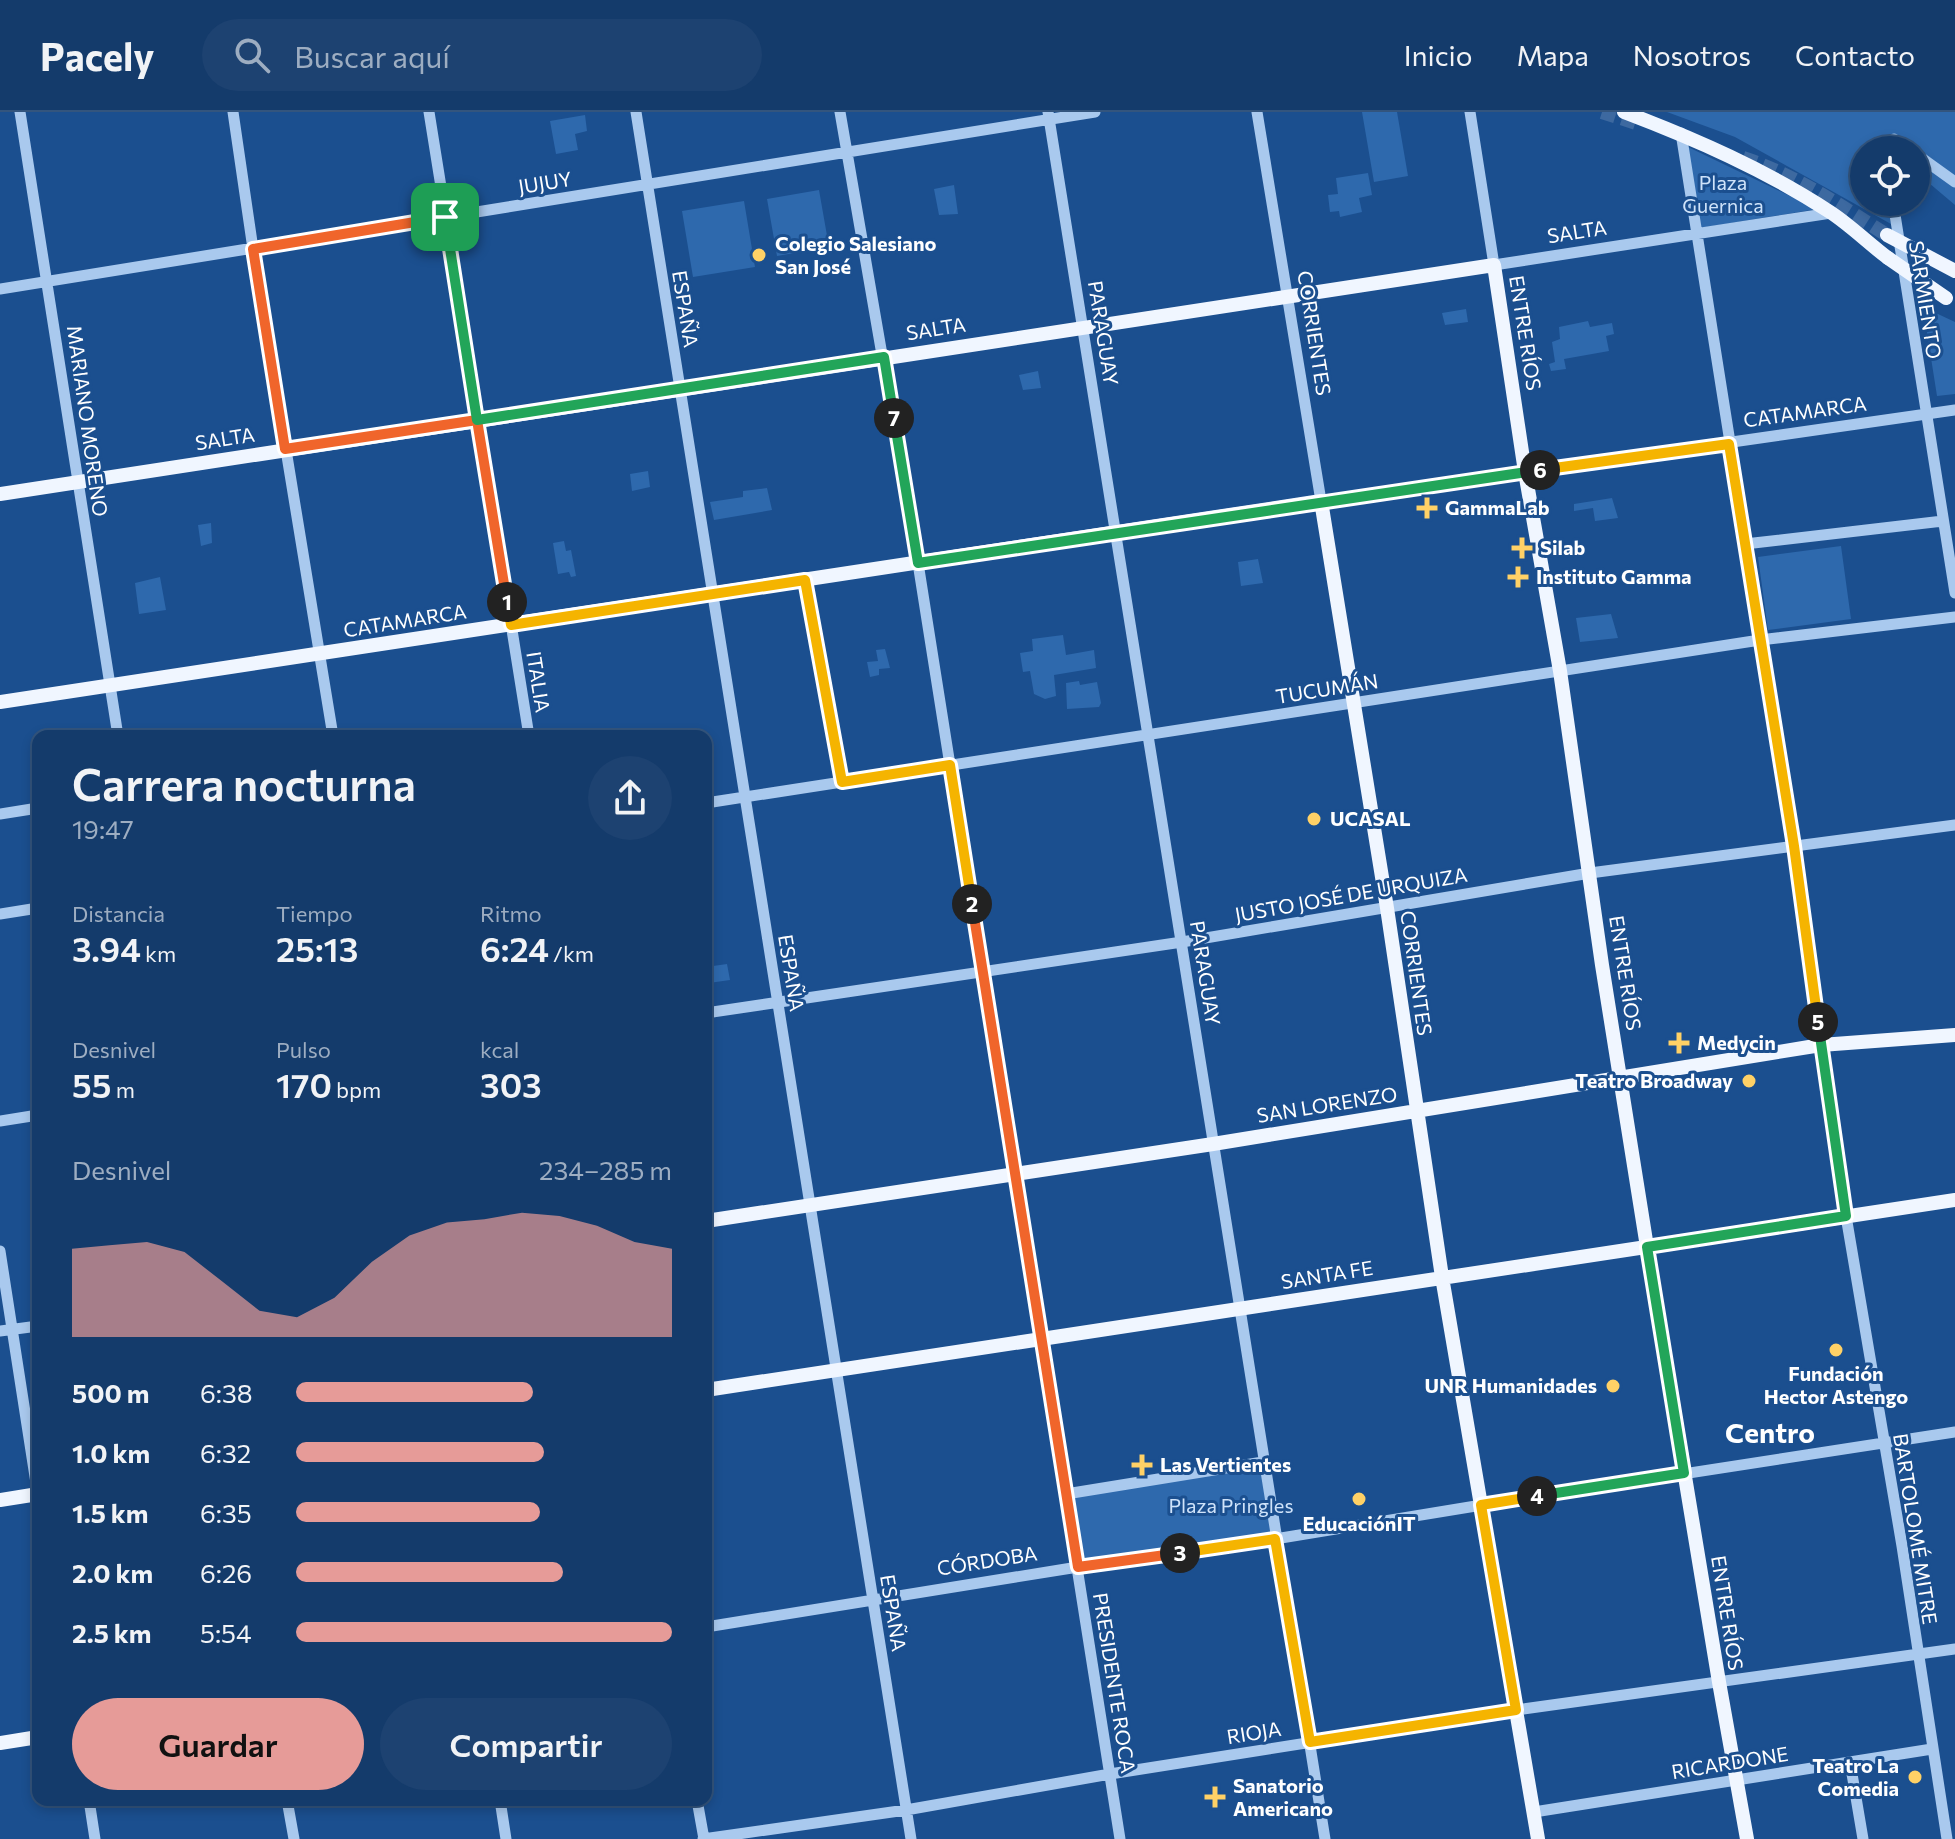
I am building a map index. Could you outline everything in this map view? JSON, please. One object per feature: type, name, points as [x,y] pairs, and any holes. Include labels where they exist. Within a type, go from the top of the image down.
[{"type":"main road","points":[[1624,112],[1681,133],[1744,163],[1831,213],[1888,258],[1951,300]]},
{"type":"main road","points":[[1892,239],[1955,271]]},
{"type":"main road","name":"SALTA","points":[[0,494],[1494,265]]},
{"type":"main road","name":"ENTRE RÍOS","points":[[1494,265],[1525,472],[1560,671],[1647,1247],[1747,1839]]},
{"type":"main road","name":"CATAMARCA","points":[[0,702],[1321,501]]},
{"type":"main road","name":"CORRIENTES","points":[[1321,501],[1387,908],[1442,1277],[1538,1839]]},
{"type":"main road","name":"SAN LORENZO","points":[[712,1220],[1213,1144],[1821,1045],[1955,1035]]},
{"type":"main road","name":"SANTA FE","points":[[712,1389],[1955,1200]]},
{"type":"main road","points":[[0,1500],[32,1496]]},
{"type":"main road","points":[[0,1743],[32,1738]]},
{"type":"street","name":"MARIANO MORENO","points":[[20,112],[117,730]]},
{"type":"street","points":[[233,112],[332,730]]},
{"type":"street","name":"ITALIA","points":[[429,112],[528,730]]},
{"type":"street","name":"ESPAÑA","points":[[636,112],[911,1839]]},
{"type":"street","name":"PRESIDENTE ROCA","points":[[840,112],[918,563],[1120,1839]]},
{"type":"street","name":"JUJUY","points":[[0,289],[648,185],[1049,116],[1095,112]]},
{"type":"street","name":"CORRIENTES","points":[[1257,112],[1321,501]]},
{"type":"street","name":"ENTRE RÍOS","points":[[1470,112],[1494,265]]},
{"type":"street","name":"PARAGUAY","points":[[1049,116],[1325,1839]]},
{"type":"street","name":"BARTOLOMÉ MITRE","points":[[1681,133],[1794,846],[1846,1216],[1902,1546],[1947,1839]]},
{"type":"street","points":[[1930,164],[1955,182]]},
{"type":"street","name":"SALTA","points":[[1494,265],[1831,213]]},
{"type":"street","name":"SARMIENTO","points":[[1893,216],[1892,239],[1926,415],[1955,593]]},
{"type":"street","name":"CATAMARCA","points":[[1321,501],[1955,410]]},
{"type":"street","points":[[1745,544],[1943,521]]},
{"type":"street","points":[[805,580],[842,782]]},
{"type":"street","name":"TUCUMÁN","points":[[712,802],[1760,640],[1955,617]]},
{"type":"street","points":[[0,814],[32,809]]},
{"type":"street","name":"JUSTO JOSÉ DE URQUIZA","points":[[712,1012],[1182,942],[1590,873],[1955,825]]},
{"type":"street","points":[[0,914],[32,909]]},
{"type":"street","points":[[0,1121],[32,1116]]},
{"type":"street","points":[[0,1251],[6,1330],[32,1464]]},
{"type":"street","points":[[6,1330],[32,1327]]},
{"type":"street","name":"CÓRDOBA","points":[[712,1626],[1955,1432]]},
{"type":"street","points":[[1066,1494],[1263,1462]]},
{"type":"street","name":"RIOJA","points":[[704,1839],[906,1810],[1110,1774],[1516,1710],[1955,1649]]},
{"type":"street","name":"RICARDONE","points":[[1534,1812],[1932,1749]]},
{"type":"street","points":[[1850,1762],[1863,1839]]},
{"type":"street","points":[[90,1806],[95,1839]]},
{"type":"street","points":[[288,1806],[294,1839]]},
{"type":"street","points":[[501,1806],[506,1839]]},
{"type":"street","points":[[698,1806],[704,1839]]},
{"type":"green space","points":[[1362,112],[1397,112],[1408,176],[1374,182]]},
{"type":"green space","points":[[1667,112],[1955,112],[1955,205],[1930,184],[1930,136],[1850,136],[1850,201],[1735,137]]},
{"type":"green space","points":[[585,115],[587,131],[575,134],[578,150],[556,154],[550,121]]},
{"type":"green space","name":"Plaza Guernica","points":[[1688,147],[1817,209],[1701,228]]},
{"type":"green space","points":[[1368,173],[1372,195],[1359,198],[1362,212],[1340,217],[1339,211],[1330,212],[1328,195],[1338,194],[1336,178]]},
{"type":"green space","points":[[954,185],[958,214],[939,215],[934,189]]},
{"type":"green space","points":[[819,190],[829,247],[777,256],[767,199]]},
{"type":"green space","points":[[744,201],[755,267],[693,277],[682,211]]},
{"type":"green space","points":[[1877,216],[1890,216],[1891,224]]},
{"type":"green space","points":[[1923,307],[1955,322],[1955,394],[1937,396]]},
{"type":"green space","points":[[1466,309],[1468,322],[1445,325],[1442,313]]},
{"type":"green space","points":[[1588,321],[1590,327],[1612,323],[1614,334],[1606,336],[1609,351],[1564,359],[1566,369],[1551,371],[1549,364],[1555,362],[1552,342],[1560,339],[1559,327]]},
{"type":"green space","points":[[1038,371],[1041,388],[1023,390],[1019,375]]},
{"type":"green space","points":[[648,471],[650,487],[632,491],[630,474]]},
{"type":"green space","points":[[767,488],[772,510],[714,520],[710,502],[743,497],[743,491]]},
{"type":"green space","points":[[1612,498],[1618,518],[1595,521],[1593,508],[1574,511],[1574,504]]},
{"type":"green space","points":[[211,523],[212,543],[201,546],[198,525]]},
{"type":"green space","points":[[564,541],[566,551],[571,550],[576,576],[571,577],[569,572],[558,574],[553,543]]},
{"type":"green space","points":[[1841,546],[1851,619],[1768,630],[1758,557]]},
{"type":"green space","points":[[1258,559],[1263,583],[1241,586],[1238,562]]},
{"type":"green space","points":[[160,577],[166,610],[139,614],[135,583]]},
{"type":"green space","points":[[1611,614],[1618,638],[1580,642],[1576,618]]},
{"type":"green space","points":[[1063,635],[1066,655],[1094,650],[1096,668],[1054,675],[1056,696],[1045,699],[1034,694],[1030,671],[1023,672],[1020,653],[1033,651],[1032,639]]},
{"type":"green space","points":[[885,649],[890,668],[879,669],[879,675],[870,677],[867,662],[878,661],[876,650]]},
{"type":"green space","points":[[1079,681],[1080,685],[1097,682],[1099,707],[1067,709],[1066,683]]},
{"type":"green space","points":[[727,964],[730,980],[712,983],[712,966]]},
{"type":"green space","name":"Plaza Pringles","points":[[1263,1462],[1275,1539],[1078,1567],[1066,1494]]},
{"type":"tunnel","points":[[1602,112],[1636,123]]},
{"type":"tunnel","points":[[1743,158],[1799,182],[1887,235]]},
{"type":"place","name":"Colegio Salesiano San José","points":[[759,255]]},
{"type":"place","name":"GammaLab","points":[[1427,508]]},
{"type":"place","name":"Silab","points":[[1522,548]]},
{"type":"place","name":"Instituto Gamma","points":[[1518,577]]},
{"type":"place","name":"UCASAL","points":[[1314,819]]},
{"type":"place","name":"Medycin","points":[[1679,1043]]},
{"type":"place","name":"Teatro Broadway","points":[[1749,1081]]},
{"type":"place","name":"Fundación Hector Astengo","points":[[1836,1350]]},
{"type":"place","name":"UNR Humanidades","points":[[1613,1386]]},
{"type":"place","name":"Las Vertientes","points":[[1142,1465]]},
{"type":"place","name":"EducaciónIT","points":[[1359,1499]]},
{"type":"place","name":"Teatro La Comedia","points":[[1915,1777]]},
{"type":"place","name":"Sanatorio Americano","points":[[1215,1797]]},
{"type":"district","name":"Centro","points":[[1770,1433]]},
{"type":"route","points":[[445,217],[253,249],[285,449],[477,420],[511,625],[805,580],[842,782],[950,765],[1078,1567],[1275,1539],[1310,1742],[1516,1710],[1481,1505],[1684,1473],[1647,1247],[1846,1216],[1794,846],[1729,444],[1321,501],[918,563],[884,357],[477,420],[445,217]]}]
